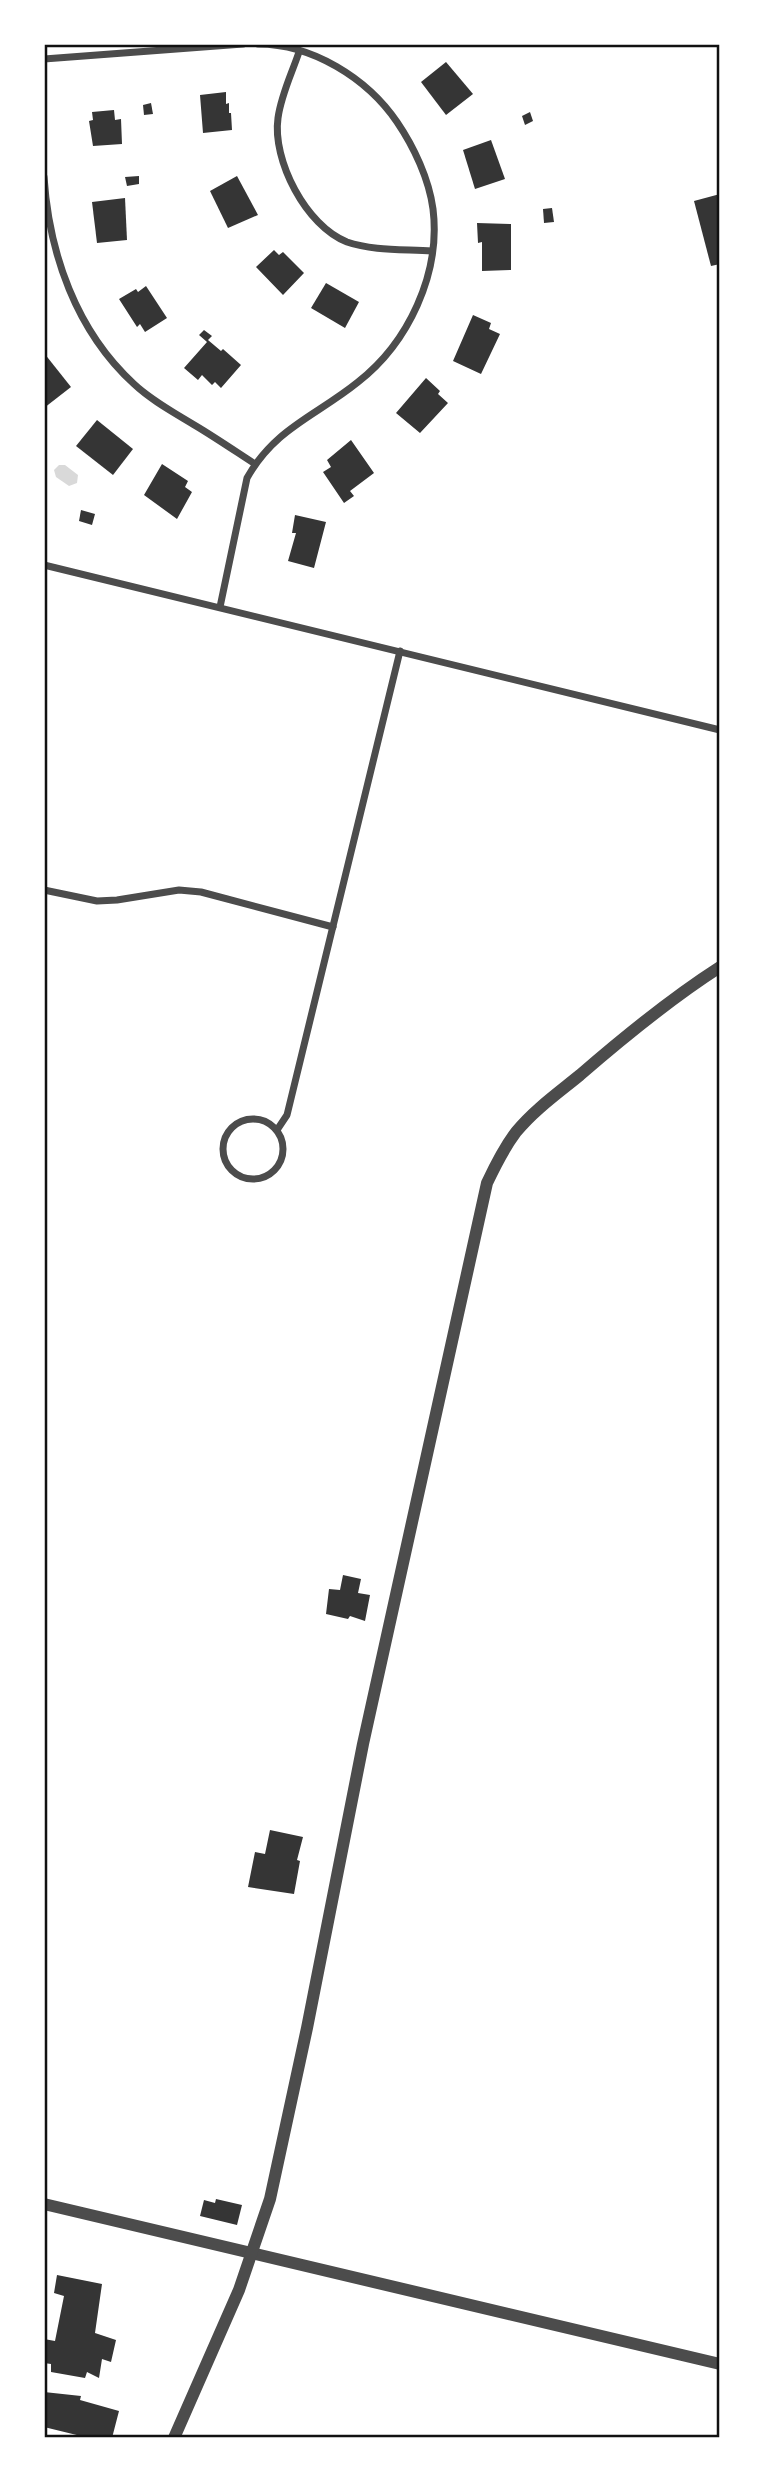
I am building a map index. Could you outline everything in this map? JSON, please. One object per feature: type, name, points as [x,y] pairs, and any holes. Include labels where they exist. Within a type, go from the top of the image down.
[{"type":"street","points":[[44,59],[243,44]]},
{"type":"street","points":[[220,607],[247,478],[255,464],[283,433],[358,383],[386,358],[407,329],[423,291],[432,251],[433,213],[430,197],[411,146],[379,98],[330,62],[299,52],[258,44]]},
{"type":"street","points":[[299,52],[282,99],[277,129],[283,164],[306,209],[316,220],[345,241],[362,246],[432,251]]},
{"type":"street","points":[[44,177],[48,220],[65,281],[83,318],[114,364],[161,405],[255,464]]},
{"type":"street","points":[[44,565],[720,730]]},
{"type":"street","points":[[277,1130],[287,1115],[400,651]]},
{"type":"street","points":[[44,890],[97,901],[179,890],[201,892],[333,927]]},
{"type":"street","points":[[174,2438],[253,2253],[273,2186],[363,1744],[487,1183],[516,1132],[536,1112],[631,1032],[720,967]]},
{"type":"street","points":[[257,1119],[267,1122],[277,1130],[284,1150],[282,1161],[270,1175],[260,1180],[249,1180],[239,1177],[228,1167],[223,1158],[222,1147],[225,1137],[236,1124],[257,1119]]},
{"type":"street","points":[[44,2204],[720,2364]]},
{"type":"shaded area","points":[[59,465],[65,465],[78,475],[77,483],[69,486],[56,477],[54,470]]},
{"type":"building","points":[[446,62],[473,94],[446,115],[421,82]]},
{"type":"building","points":[[226,92],[232,130],[203,133],[200,95]]},
{"type":"building","points":[[151,103],[153,114],[144,115],[143,105]]},
{"type":"building","points":[[114,110],[115,120],[121,119],[122,144],[93,146],[89,121],[93,120],[92,112]]},
{"type":"building","points":[[530,112],[533,121],[525,125],[522,116]]},
{"type":"building","points":[[491,140],[505,179],[475,189],[463,150]]},
{"type":"building","points":[[139,176],[139,184],[127,186],[125,177]]},
{"type":"building","points":[[237,176],[258,215],[228,228],[210,191]]},
{"type":"building","points":[[720,194],[720,264],[711,266],[694,201]]},
{"type":"building","points":[[125,198],[127,240],[97,243],[92,202]]},
{"type":"building","points":[[552,208],[554,222],[544,223],[543,209]]},
{"type":"building","points":[[477,223],[511,224],[511,270],[482,271],[482,242],[478,243]]},
{"type":"building","points":[[274,250],[279,255],[283,252],[304,273],[283,295],[256,267]]},
{"type":"building","points":[[326,283],[359,302],[345,328],[311,308]]},
{"type":"building","points":[[146,286],[167,318],[145,332],[140,324],[137,327],[119,299]]},
{"type":"building","points":[[473,315],[491,323],[489,329],[500,334],[481,374],[453,361]]},
{"type":"building","points":[[204,330],[212,336],[208,340],[241,365],[221,388],[215,382],[212,385],[202,375],[198,380],[184,368],[207,342],[199,335]]},
{"type":"building","points":[[44,353],[71,387],[44,408]]},
{"type":"building","points":[[426,378],[448,403],[420,433],[396,413]]},
{"type":"building","points":[[97,420],[133,449],[113,475],[76,446]]},
{"type":"building","points":[[351,440],[374,473],[350,491],[354,496],[344,503],[323,472],[331,467],[327,460]]},
{"type":"building","points":[[162,464],[188,481],[185,487],[192,492],[177,519],[144,495]]},
{"type":"building","points":[[81,510],[95,514],[92,525],[79,521]]},
{"type":"building","points":[[295,515],[326,522],[314,568],[288,561],[296,533],[292,533]]},
{"type":"building","points":[[343,1575],[361,1579],[358,1593],[370,1595],[365,1621],[350,1616],[348,1619],[326,1614],[329,1589],[340,1590]]},
{"type":"building","points":[[270,1830],[303,1837],[297,1860],[300,1861],[294,1894],[248,1887],[255,1852],[265,1854]]},
{"type":"building","points":[[216,2199],[242,2205],[237,2225],[200,2216],[204,2200],[215,2203]]},
{"type":"building","points":[[57,2275],[102,2284],[95,2333],[116,2340],[111,2362],[102,2359],[99,2378],[87,2372],[85,2378],[51,2372],[51,2364],[44,2363],[44,2339],[55,2341],[64,2296],[54,2293]]},
{"type":"building","points":[[44,2392],[81,2396],[80,2400],[119,2411],[112,2438],[89,2438],[44,2427]]}]
